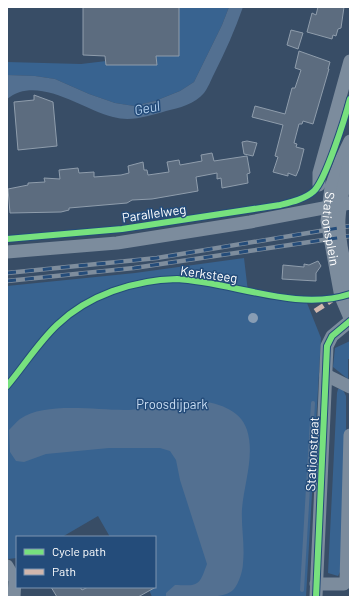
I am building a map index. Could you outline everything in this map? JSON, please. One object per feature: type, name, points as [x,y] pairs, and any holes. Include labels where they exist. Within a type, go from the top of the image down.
[{"type":"street","points":[[319,185],[319,173],[350,62]]},
{"type":"street","name":"Stationsplein","points":[[350,141],[335,175],[339,205],[327,221],[329,239],[343,304],[350,318]]},
{"type":"street","points":[[350,161],[339,205],[340,237],[350,286]]},
{"type":"street","name":"Parallelweg","points":[[7,252],[117,243],[250,222],[339,205]]},
{"type":"street","name":"Stationstraat","points":[[350,321],[339,329],[328,342],[316,590],[344,584],[346,582],[350,435]]},
{"type":"street","points":[[326,375],[350,387]]},
{"type":"street","points":[[7,566],[15,580],[14,597]]},
{"type":"green space","points":[[176,7],[229,7],[222,25],[194,82],[180,91],[155,101],[134,106],[115,103],[89,94],[55,79],[35,76],[7,75],[7,62],[81,64],[174,53]]},
{"type":"green space","name":"Proosdijpark","points":[[244,258],[248,292],[267,299],[307,303],[321,338],[306,597],[152,597],[148,588],[156,588],[156,536],[109,536],[98,516],[64,536],[16,536],[16,558],[8,559],[7,286],[135,273]]},
{"type":"green space","points":[[350,341],[348,379],[333,367],[335,348]]},
{"type":"green space","points":[[342,388],[346,396],[346,490],[340,572],[338,576],[328,573],[337,393],[338,389]]},
{"type":"water","name":"Geul","points":[[229,7],[243,7],[230,41],[205,91],[196,100],[186,105],[147,116],[126,119],[101,113],[74,101],[46,92],[32,90],[19,92],[7,99],[7,75],[35,76],[55,79],[89,94],[115,103],[134,106],[155,101],[180,91],[194,82],[222,25]]},
{"type":"water","points":[[195,400],[219,405],[233,412],[239,416],[247,430],[250,449],[242,509],[244,550],[243,566],[238,583],[229,593],[202,598],[166,597],[166,593],[175,585],[194,585],[200,581],[207,564],[180,480],[176,460],[170,451],[160,448],[109,448],[46,454],[24,462],[16,461],[10,452],[9,430],[20,419],[31,413],[44,410],[73,408],[129,410]]},
{"type":"building","points":[[83,7],[179,7],[179,56],[156,56],[157,65],[106,65],[105,56],[83,55]]},
{"type":"building","points":[[318,7],[344,7],[341,28],[338,29],[336,36],[333,35],[332,39],[307,32],[312,13],[316,15]]},
{"type":"building","points":[[291,30],[303,33],[298,49],[287,45]]},
{"type":"building","points":[[299,51],[330,62],[313,124],[303,121],[302,124],[299,124],[294,143],[297,144],[296,147],[304,149],[299,169],[296,176],[288,173],[288,176],[273,172],[278,157],[275,156],[283,125],[252,117],[255,106],[285,114],[292,88],[295,88],[301,70],[295,68]]},
{"type":"building","points":[[34,95],[53,102],[57,146],[18,150],[14,102],[34,100]]},
{"type":"building","points":[[247,141],[257,143],[253,156],[244,154],[242,142]]},
{"type":"building","points":[[212,153],[214,161],[247,156],[250,173],[247,174],[248,183],[222,188],[221,178],[217,179],[217,173],[196,177],[198,191],[152,199],[132,200],[127,203],[69,208],[69,210],[61,212],[10,213],[8,189],[28,185],[28,183],[45,182],[44,178],[60,179],[59,170],[78,168],[79,173],[94,172],[94,177],[121,175],[129,173],[128,166],[143,162],[144,170],[147,170],[148,175],[169,172],[167,162],[179,160],[180,165],[202,161],[201,155]]},
{"type":"building","points":[[318,261],[321,266],[316,273],[316,281],[282,279],[283,265],[304,267],[304,264],[309,265]]},
{"type":"building","points":[[52,588],[81,588],[82,590],[86,588],[154,588],[138,597],[57,597]]},
{"type":"waterway","points":[[302,590],[313,403]]},
{"type":"railway","points":[[7,273],[157,258],[350,226]]},
{"type":"railway","points":[[7,281],[134,268],[350,236]]},
{"type":"marked path","points":[[315,311],[332,300]]},
{"type":"cycle path","points":[[7,239],[122,229],[280,205],[302,198],[314,191],[324,174],[335,148],[350,99]]},
{"type":"cycle path","name":"Kerksteeg","points":[[7,386],[44,339],[69,314],[97,298],[128,286],[144,282],[177,279],[198,281],[286,298],[308,300],[330,299],[350,294]]},
{"type":"cycle path","points":[[316,597],[327,346],[332,336],[350,321]]}]
